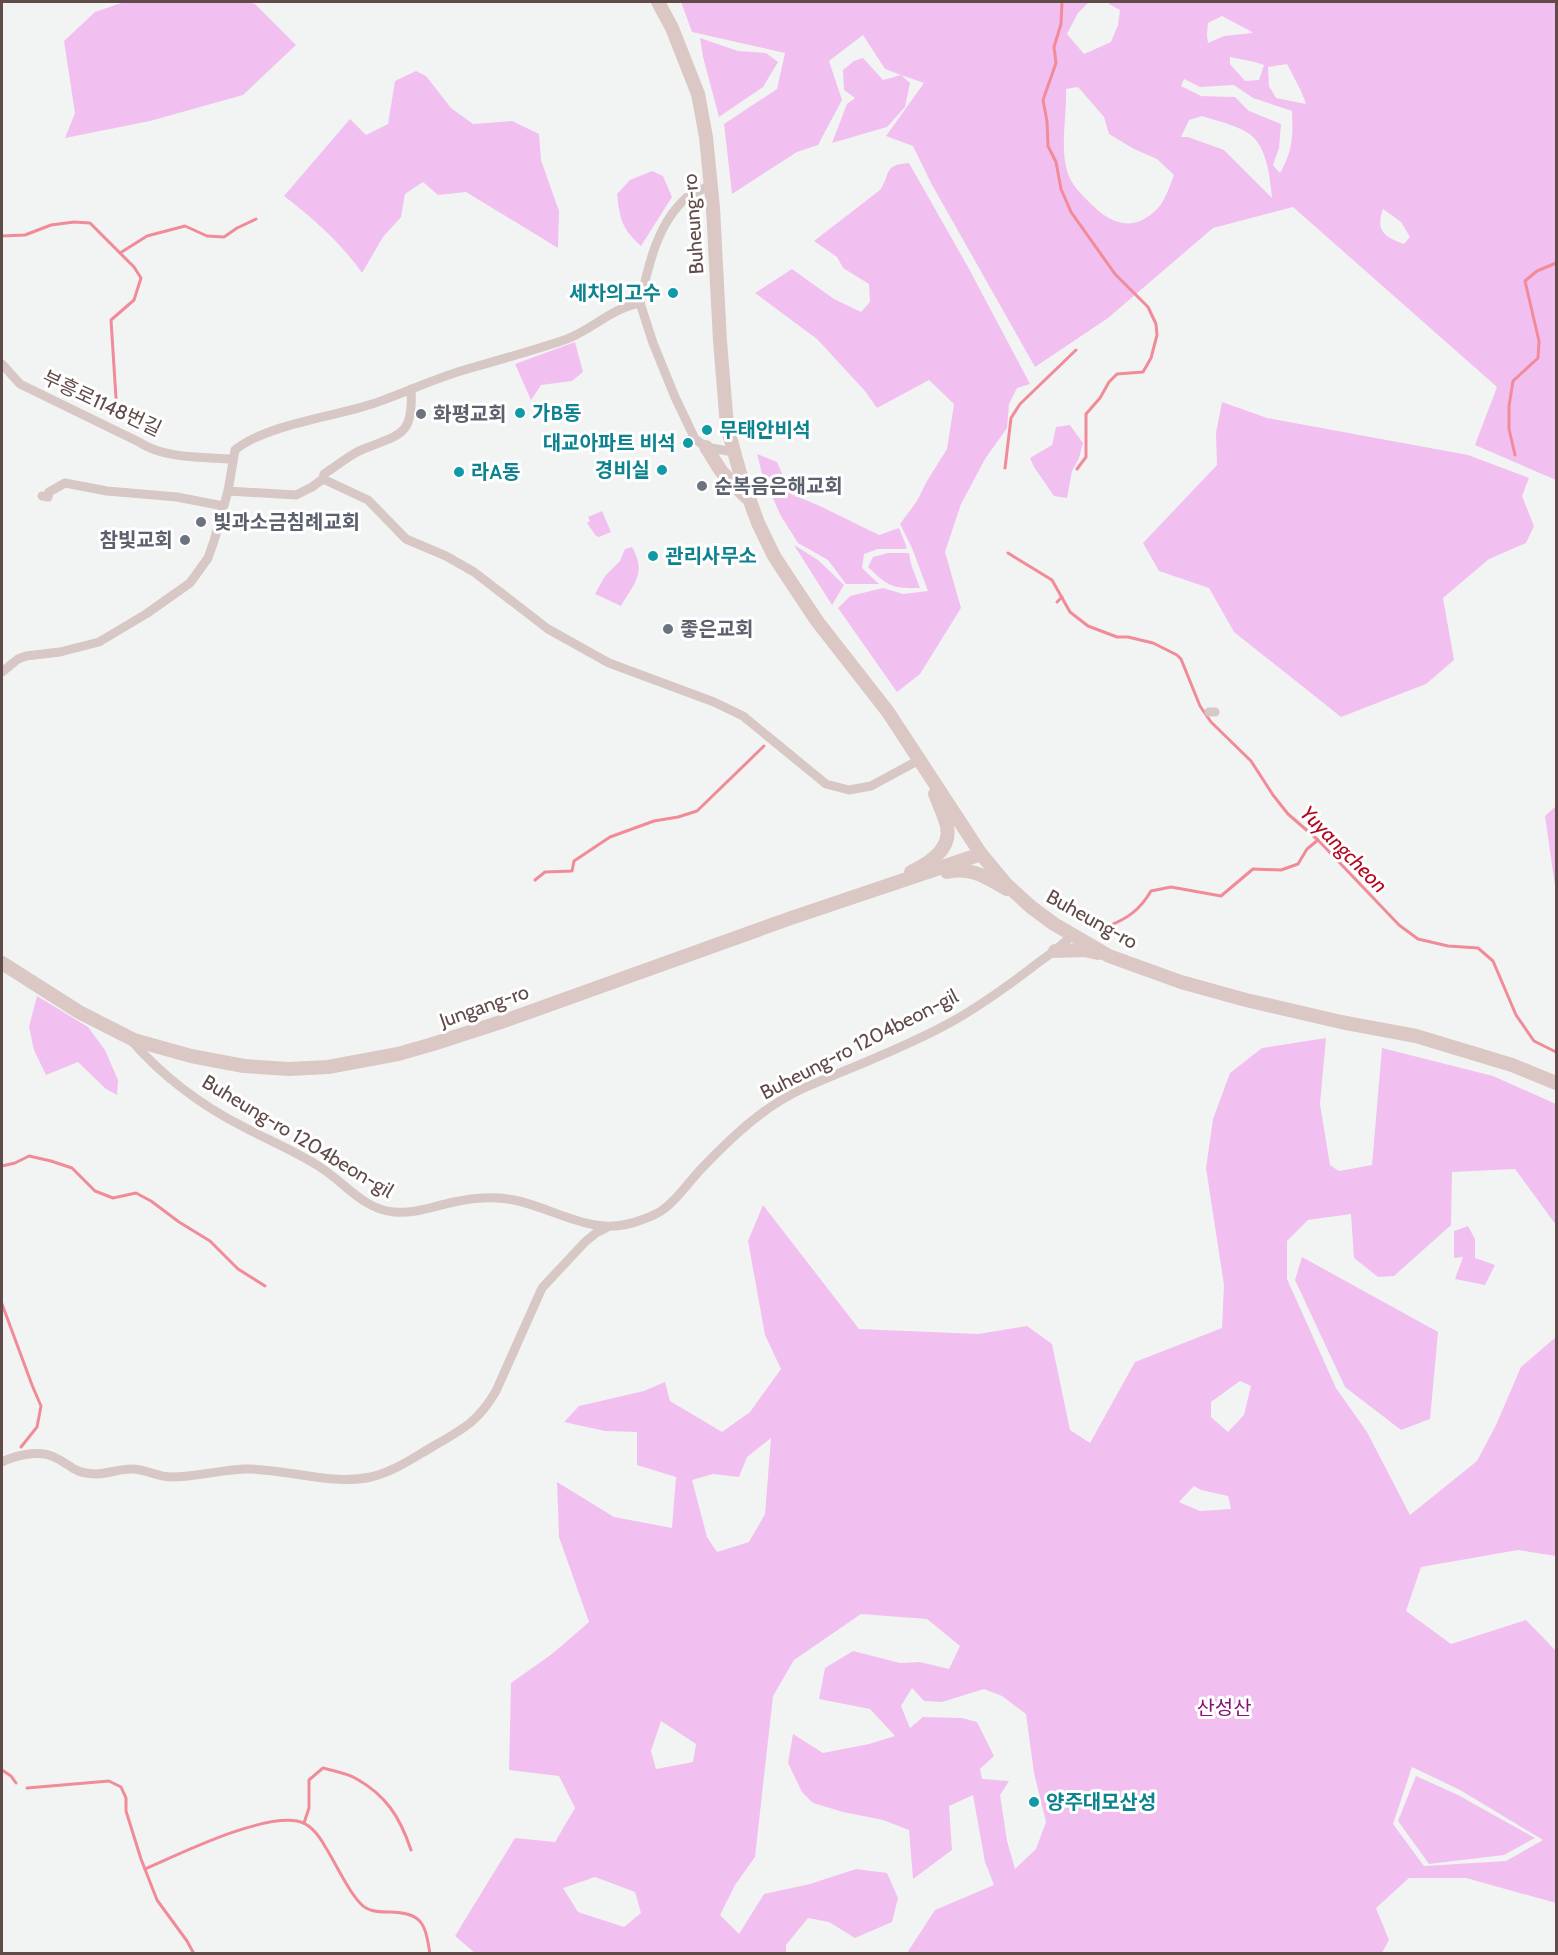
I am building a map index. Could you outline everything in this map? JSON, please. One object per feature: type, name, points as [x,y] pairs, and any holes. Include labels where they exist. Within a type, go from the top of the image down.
[{"type":"main road","name":"Buheung-ro","points":[[658,2],[688,66],[698,94],[711,184],[727,426],[758,524],[774,556],[791,582],[888,712],[981,854],[1020,897],[1054,924],[1109,956],[1202,988],[1341,1022],[1416,1036],[1512,1065],[1557,1083]]},
{"type":"main road","points":[[706,447],[722,471],[750,501]]},
{"type":"main road","points":[[864,893],[919,868],[934,858],[944,846],[947,827],[929,775]]},
{"type":"main road","name":"Jungang-ro","points":[[2,963],[79,1012],[128,1037],[190,1056],[258,1067],[311,1069],[378,1059],[433,1044],[507,1020],[790,918],[981,854]]},
{"type":"main road","points":[[912,878],[953,870],[975,871],[1020,897]]},
{"type":"main road","points":[[1055,951],[1084,950],[1109,956]]},
{"type":"street","points":[[711,184],[688,196],[674,211],[660,236],[649,265],[640,303],[653,343],[695,439],[706,447],[734,452]]},
{"type":"street","points":[[2,672],[18,659],[26,656],[60,652],[99,642],[190,583],[208,558],[228,491],[232,459],[235,450],[246,441],[260,435],[373,404],[472,367],[534,351],[581,333],[615,310],[640,303]]},
{"type":"street","name":"부흥로1148번길","points":[[2,364],[20,384],[150,449],[232,459]]},
{"type":"street","points":[[228,491],[296,495],[312,487],[323,479],[324,474],[356,452],[403,432],[411,418],[411,389]]},
{"type":"street","points":[[323,479],[368,500],[406,539],[446,556],[474,572],[548,629],[592,655],[714,702],[743,716],[826,784],[849,790],[871,786],[919,760]]},
{"type":"street","points":[[42,496],[48,497],[50,492],[65,483],[107,491],[177,497],[223,506]]},
{"type":"street","name":"Buheung-ro 1204beon-gil","points":[[2,1462],[13,1456],[39,1454],[54,1456],[75,1471],[96,1474],[140,1469],[168,1477],[243,1469],[337,1478],[369,1477],[381,1474],[421,1454],[475,1420],[487,1406],[496,1390],[542,1288],[596,1233],[609,1227],[639,1221],[662,1211],[716,1153],[768,1108],[792,1094],[939,1028],[997,993],[1055,951],[1066,942],[1071,934]]},
{"type":"street","name":"Buheung-ro 1204beon-gil","points":[[128,1037],[152,1063],[202,1102],[241,1126],[319,1166],[378,1209],[405,1212],[469,1199],[505,1199],[530,1204],[592,1226],[609,1227]]},
{"type":"green space","points":[[124,2],[247,2],[255,4],[296,45],[243,95],[150,121],[65,138],[75,113],[64,41],[95,12]]},
{"type":"green space","points":[[681,2],[1089,2],[1078,13],[1067,34],[1084,54],[1111,42],[1118,25],[1120,10],[1109,4],[1110,2],[1556,2],[1556,480],[1475,445],[1497,387],[1293,207],[1213,228],[1108,318],[1035,367],[931,183],[913,146],[886,136],[924,83],[885,69],[863,35],[829,61],[842,100],[818,145],[797,152],[732,194],[724,124],[777,89],[785,53],[692,32]],"holes":[[[1222,16],[1252,33],[1224,36],[1208,43],[1208,23]],[[1230,57],[1264,65],[1259,80],[1245,81],[1230,64]],[[1287,64],[1306,104],[1276,98],[1269,86],[1268,67]],[[1184,79],[1200,87],[1234,85],[1253,98],[1292,111],[1291,143],[1288,157],[1280,173],[1273,165],[1279,148],[1281,124],[1249,111],[1235,97],[1201,96],[1181,86]],[[1078,87],[1104,117],[1109,134],[1157,159],[1174,175],[1163,201],[1149,216],[1132,223],[1116,221],[1099,211],[1074,185],[1067,171],[1064,151],[1066,89]],[[1202,116],[1245,131],[1255,139],[1266,159],[1272,198],[1224,150],[1188,137],[1181,137],[1189,120]],[[1383,209],[1401,222],[1410,237],[1404,244],[1392,239],[1383,232],[1380,223]]]},
{"type":"green space","points":[[700,38],[738,51],[766,53],[778,62],[763,87],[719,117]]},
{"type":"green space","points":[[863,58],[883,80],[901,75],[910,83],[905,107],[887,127],[832,143],[847,104],[855,98],[844,90],[843,70],[854,61]]},
{"type":"green space","points":[[416,71],[426,76],[451,108],[473,124],[512,121],[539,134],[541,160],[559,211],[558,248],[466,192],[438,195],[423,182],[405,194],[401,217],[383,237],[362,273],[326,232],[284,196],[350,119],[366,135],[388,124],[395,81]]},
{"type":"green space","points":[[909,163],[968,267],[1030,384],[1017,388],[1009,404],[1007,428],[985,459],[961,504],[945,552],[961,608],[920,674],[897,692],[838,608],[850,596],[883,588],[903,594],[928,591],[912,548],[900,524],[917,501],[947,449],[954,404],[929,380],[877,408],[865,391],[817,339],[755,293],[792,269],[834,299],[861,312],[870,302],[869,284],[843,268],[837,257],[814,241],[880,190],[891,168]]},
{"type":"green space","points":[[652,171],[663,176],[672,197],[641,246],[623,223],[617,194],[630,180]]},
{"type":"green space","points":[[575,342],[583,372],[572,381],[541,385],[531,400],[515,364]]},
{"type":"green space","points":[[1222,402],[1267,418],[1468,455],[1529,478],[1522,496],[1534,526],[1526,543],[1489,559],[1443,598],[1454,660],[1426,684],[1341,717],[1234,632],[1209,588],[1159,571],[1143,543],[1217,465],[1216,433]]},
{"type":"green space","points":[[1070,425],[1083,443],[1072,471],[1067,498],[1054,496],[1030,458],[1052,445],[1056,427]]},
{"type":"green space","points":[[757,454],[777,462],[791,494],[879,535],[899,528],[907,548],[878,549],[864,554],[862,568],[879,584],[846,584],[828,560],[798,543],[781,516],[763,477]]},
{"type":"green space","points":[[602,511],[611,532],[599,537],[587,523],[590,521],[588,517]]},
{"type":"green space","points":[[794,545],[818,560],[844,585],[832,605]]},
{"type":"green space","points":[[632,547],[639,571],[621,606],[595,594],[605,576],[620,561],[625,549]]},
{"type":"green space","points":[[888,553],[909,553],[920,588],[891,585],[868,567],[873,557]]},
{"type":"green space","points":[[1556,806],[1556,893],[1545,816]]},
{"type":"green space","points":[[37,996],[88,1027],[105,1050],[118,1080],[117,1095],[106,1089],[78,1062],[46,1075],[34,1050],[29,1027]]},
{"type":"green space","name":"산성산","points":[[1326,1038],[1320,1104],[1330,1165],[1339,1171],[1372,1165],[1382,1048],[1493,1076],[1556,1104],[1556,1225],[1515,1169],[1452,1172],[1451,1225],[1394,1276],[1378,1277],[1354,1258],[1351,1214],[1308,1220],[1287,1241],[1287,1279],[1336,1388],[1367,1432],[1410,1515],[1477,1461],[1496,1425],[1521,1367],[1556,1337],[1556,1556],[1518,1550],[1421,1567],[1406,1611],[1451,1644],[1526,1620],[1556,1651],[1556,1903],[1466,1878],[1409,1878],[1376,1908],[1389,1940],[1382,1953],[907,1953],[935,1910],[994,1885],[985,1862],[973,1795],[949,1806],[952,1850],[913,1879],[909,1830],[883,1820],[813,1803],[802,1792],[788,1763],[793,1734],[823,1753],[869,1744],[895,1736],[870,1709],[819,1699],[825,1668],[853,1651],[900,1663],[920,1662],[949,1669],[960,1646],[927,1619],[861,1614],[794,1660],[773,1696],[755,1857],[735,1885],[720,1915],[739,1934],[764,1894],[810,1884],[856,1869],[887,1873],[898,1898],[892,1922],[855,1938],[829,1922],[808,1918],[786,1945],[786,1954],[475,1953],[455,1936],[515,1838],[555,1842],[575,1808],[559,1776],[509,1770],[511,1683],[552,1654],[589,1622],[559,1537],[557,1482],[614,1517],[672,1528],[676,1477],[637,1465],[637,1432],[605,1431],[564,1422],[579,1406],[644,1391],[665,1382],[670,1401],[722,1432],[750,1412],[781,1369],[765,1335],[748,1241],[763,1205],[859,1329],[978,1334],[1027,1326],[1052,1344],[1070,1430],[1090,1443],[1135,1362],[1222,1328],[1224,1285],[1206,1168],[1213,1119],[1230,1073],[1262,1048]],"holes":[[[1240,1381],[1251,1386],[1244,1415],[1228,1432],[1211,1417],[1211,1402]],[[771,1438],[765,1514],[749,1542],[717,1552],[707,1537],[692,1480],[713,1474],[739,1477],[747,1457]],[[1194,1486],[1201,1490],[1228,1496],[1231,1509],[1200,1511],[1179,1502]],[[912,1688],[924,1701],[942,1702],[984,1689],[1002,1696],[1026,1714],[1034,1773],[1046,1822],[1036,1849],[1015,1869],[1007,1841],[1000,1795],[1009,1781],[982,1779],[980,1769],[994,1756],[977,1722],[962,1718],[923,1717],[910,1728],[901,1706]],[[661,1721],[696,1744],[693,1762],[656,1769],[651,1751]],[[1412,1767],[1460,1790],[1543,1840],[1506,1861],[1424,1866],[1393,1824]],[[595,1877],[635,1892],[641,1913],[624,1927],[578,1912],[563,1888]]]},
{"type":"green space","points":[[1468,1226],[1475,1239],[1475,1258],[1495,1265],[1485,1285],[1455,1279],[1463,1257],[1454,1258],[1454,1231]]},
{"type":"green space","points":[[1302,1257],[1438,1332],[1430,1419],[1401,1430],[1345,1387],[1295,1280]]},
{"type":"green space","points":[[1416,1776],[1458,1795],[1535,1838],[1504,1855],[1429,1864],[1398,1821]]},
{"type":"waterway","points":[[1062,2],[1061,24],[1054,47],[1056,63],[1043,100],[1048,146],[1056,162],[1061,189],[1071,212],[1115,274],[1148,307],[1156,324],[1157,335],[1151,358],[1143,372],[1117,374],[1086,414],[1086,457],[1077,469]]},
{"type":"waterway","points":[[120,253],[147,236],[185,226],[207,236],[224,237],[256,219]]},
{"type":"waterway","points":[[2,236],[25,235],[51,225],[74,222],[90,223],[134,267],[141,278],[134,300],[111,320],[116,398]]},
{"type":"waterway","points":[[1515,455],[1509,429],[1509,406],[1513,381],[1538,358],[1539,341],[1525,281],[1537,271],[1556,263]]},
{"type":"waterway","points":[[1005,468],[1011,418],[1020,404],[1076,350]]},
{"type":"waterway","name":"Yuyangcheon","points":[[1008,553],[1052,580],[1070,612],[1088,626],[1117,637],[1128,637],[1153,643],[1177,655],[1181,659],[1200,706],[1211,722],[1251,761],[1288,814],[1318,840],[1399,925],[1418,939],[1448,946],[1478,948],[1493,961],[1516,1015],[1534,1041],[1556,1052]]},
{"type":"waterway","points":[[1057,602],[1062,597]]},
{"type":"waterway","points":[[535,880],[545,872],[572,871],[574,861],[610,837],[654,821],[697,811],[764,746]]},
{"type":"waterway","points":[[1106,927],[1132,913],[1151,891],[1171,887],[1221,896],[1253,869],[1281,870],[1298,864],[1307,849],[1318,840]]},
{"type":"waterway","points":[[2,1166],[29,1156],[72,1168],[95,1191],[113,1198],[136,1193],[210,1241],[238,1269],[265,1286]]},
{"type":"waterway","points":[[2,1304],[41,1406],[37,1427],[21,1447]]},
{"type":"waterway","points":[[304,1823],[309,1808],[309,1780],[323,1768],[344,1773],[366,1785],[390,1808],[397,1817],[411,1850]]},
{"type":"waterway","points":[[2,1770],[16,1783]]},
{"type":"waterway","points":[[27,1788],[109,1781],[121,1787],[126,1798],[126,1811],[141,1859],[157,1900],[194,1954]]},
{"type":"waterway","points":[[145,1869],[242,1829],[281,1821],[302,1822],[321,1839],[350,1890],[361,1904],[374,1911],[409,1914],[420,1921],[424,1927],[430,1954]]},
{"type":"place","name":"세차의고수","points":[[673,293]]},
{"type":"place","name":"가B동","points":[[520,413]]},
{"type":"place","name":"화평교회","points":[[421,414]]},
{"type":"place","name":"무태안비석","points":[[707,430]]},
{"type":"place","name":"대교아파트 비석","points":[[688,443]]},
{"type":"place","name":"경비실","points":[[662,470]]},
{"type":"place","name":"라A동","points":[[459,472]]},
{"type":"place","name":"순복음은해교회","points":[[702,486]]},
{"type":"place","name":"빛과소금침례교회","points":[[201,522]]},
{"type":"place","name":"참빛교회","points":[[185,540]]},
{"type":"place","name":"관리사무소","points":[[653,556]]},
{"type":"place","name":"좋은교회","points":[[668,629]]},
{"type":"place","name":"양주대모산성","points":[[1034,1802]]}]
